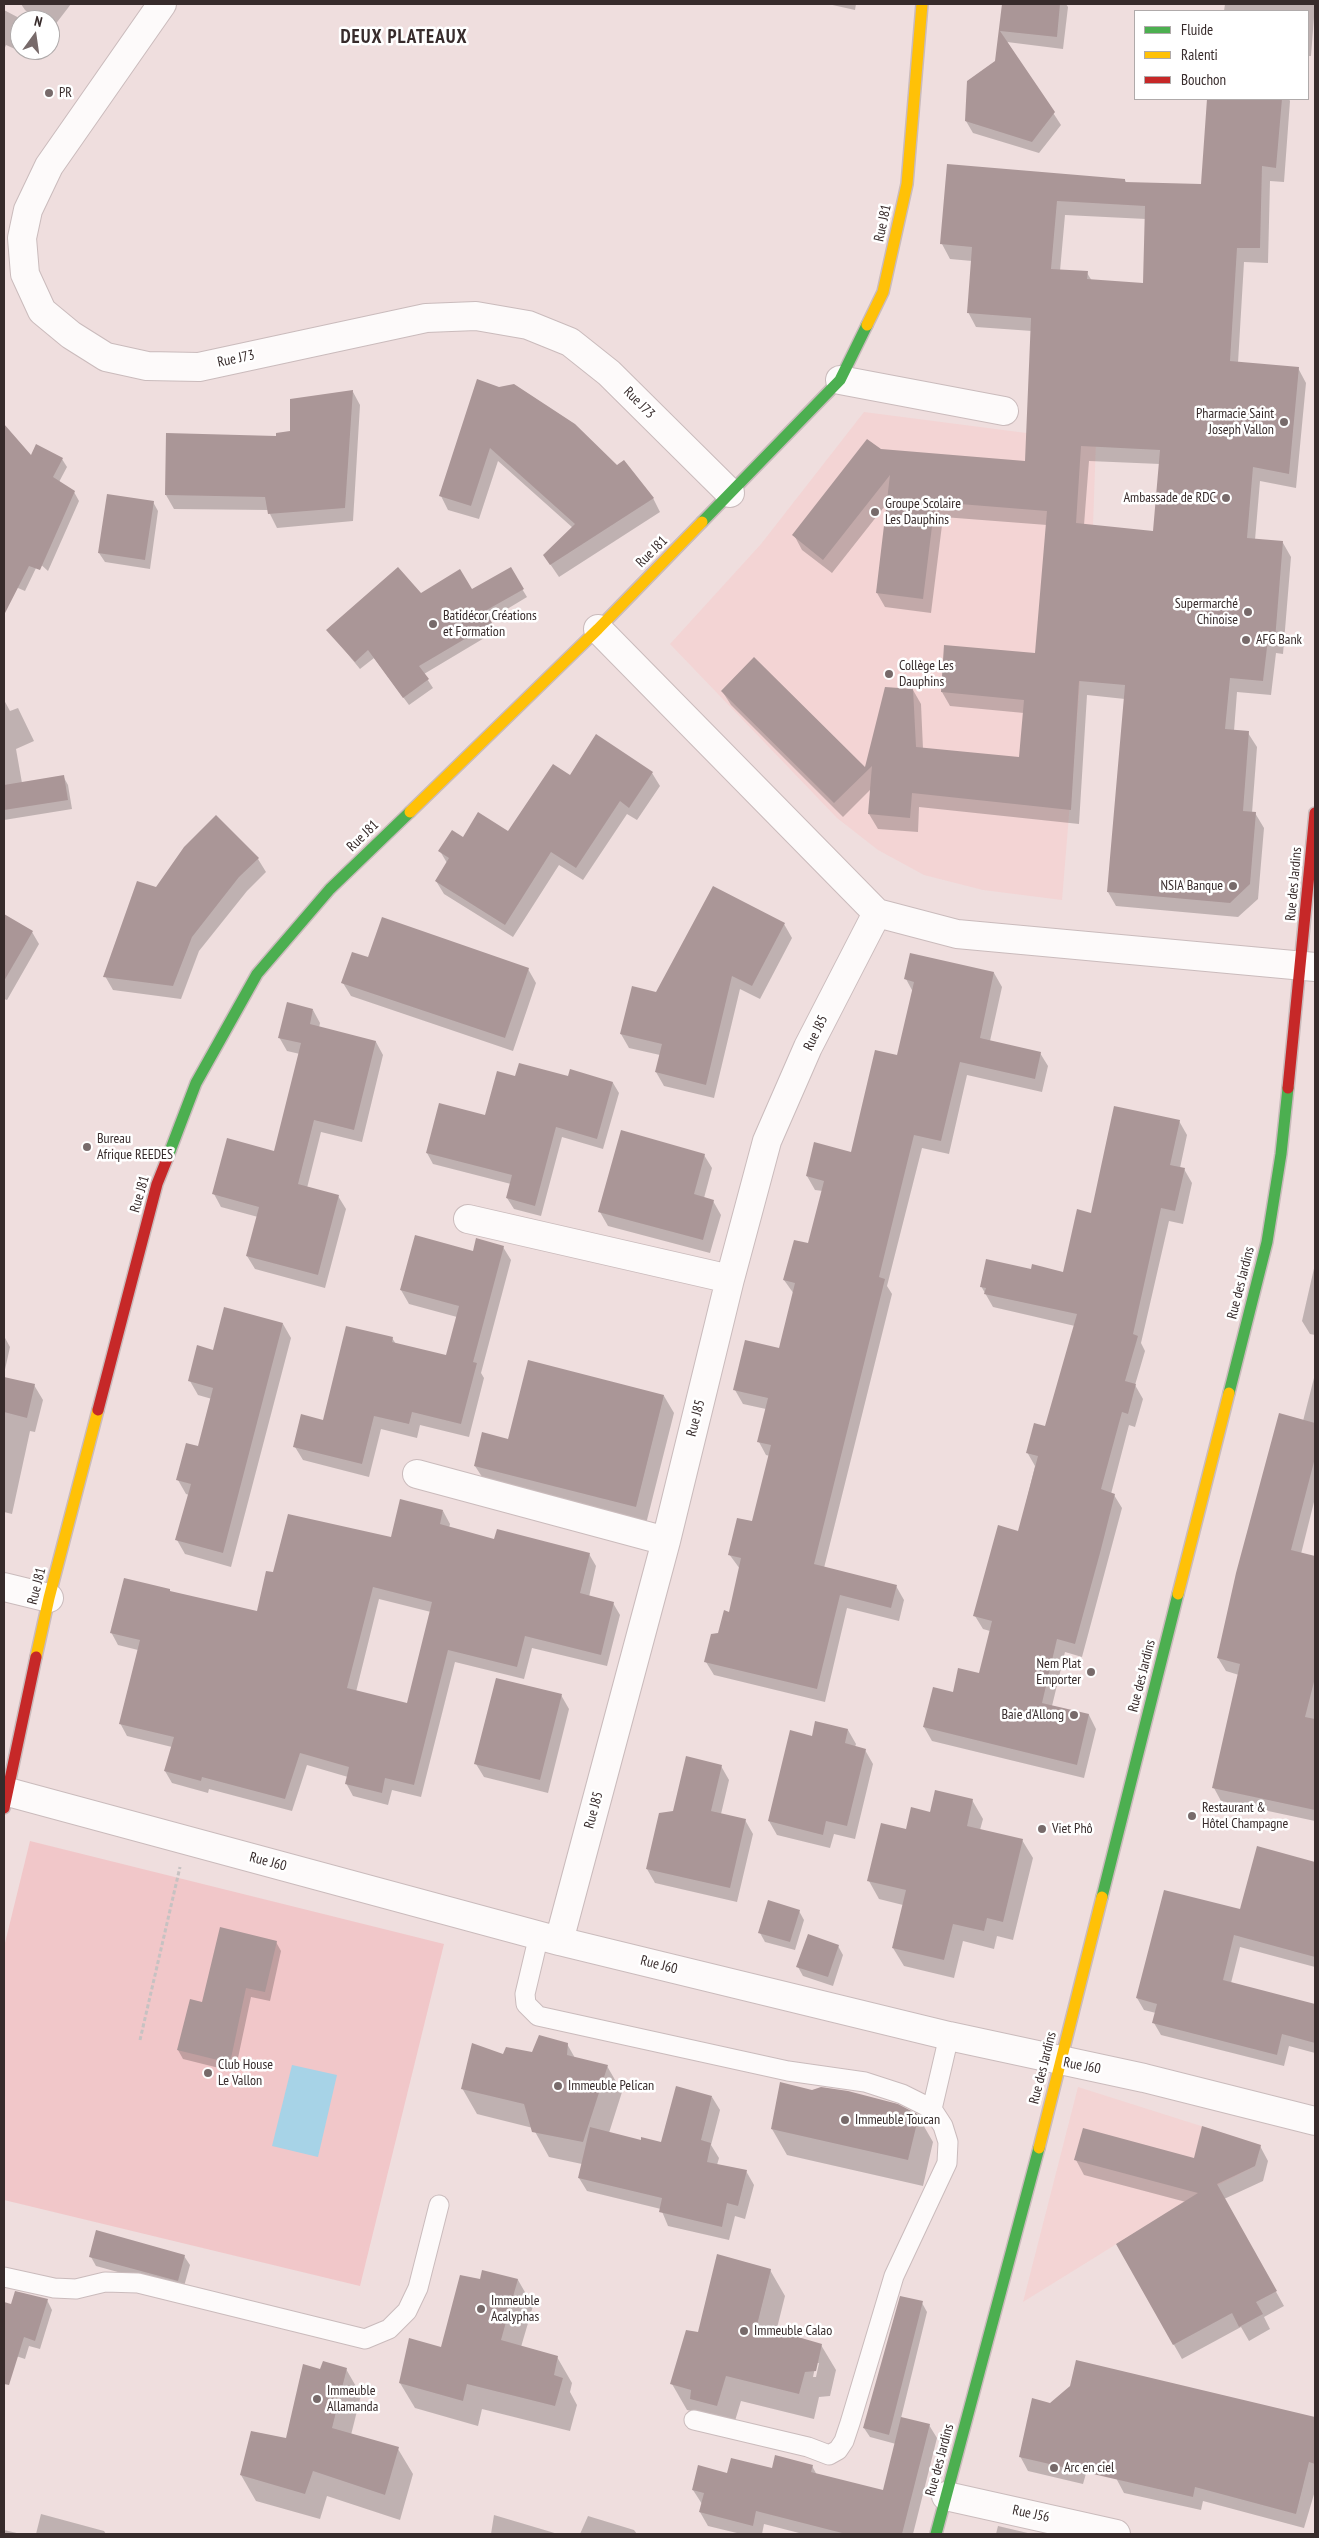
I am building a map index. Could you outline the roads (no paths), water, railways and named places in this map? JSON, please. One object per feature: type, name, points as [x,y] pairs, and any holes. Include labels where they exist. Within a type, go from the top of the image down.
[{"type":"street","name":"Rue J73","points":[[162,4],[49,166],[28,210],[22,238],[25,274],[42,311],[71,335],[106,357],[148,366],[198,367],[426,318],[476,316],[528,325],[570,342],[609,373],[730,493]]},
{"type":"street","name":"Rue J81","points":[[6,1800],[49,1598],[157,1184],[196,1083],[253,982],[330,889],[598,629],[840,380],[883,292],[885,283],[906,184],[922,4]]},
{"type":"street","points":[[840,380],[1004,411]]},
{"type":"street","points":[[598,629],[877,913],[957,934],[1308,967]]},
{"type":"street","name":"Rue des Jardins","points":[[936,2534],[1019,2228],[1266,1242],[1281,1154],[1308,967],[1315,813]]},
{"type":"street","name":"Rue J85","points":[[549,1938],[666,1541],[730,1279],[768,1141],[808,1047],[877,913]]},
{"type":"street","points":[[468,1219],[730,1279]]},
{"type":"street","points":[[417,1474],[666,1541]]},
{"type":"street","points":[[4,1587],[49,1598]]},
{"type":"street","name":"Rue J60","points":[[6,1800],[186,1840],[549,1938],[949,2036],[1061,2062],[1144,2078],[1315,2121]]},
{"type":"street","name":"Rue J56","points":[[946,2496],[1102,2532]]},
{"type":"lane","points":[[549,1938],[525,1994],[526,2004],[538,2016],[788,2071],[865,2082],[902,2094],[932,2109],[943,2126],[948,2142],[947,2163],[894,2276],[844,2442],[838,2450],[829,2456],[808,2447],[694,2420]]},
{"type":"lane","points":[[932,2109],[949,2036]]},
{"type":"lane","points":[[4,2277],[61,2289],[76,2289],[105,2282],[138,2283],[365,2339],[389,2329],[407,2312],[418,2288],[439,2205]]},
{"type":"water","points":[[292,2065],[337,2075],[318,2157],[272,2146]]},
{"type":"place","name":"PR","points":[[49,93]]},
{"type":"place","name":"Pharmacie Saint Joseph Vallon","points":[[1284,422]]},
{"type":"place","name":"Ambassade de RDC","points":[[1226,498]]},
{"type":"place","name":"Groupe Scolaire Les Dauphins","points":[[875,512]]},
{"type":"place","name":"Supermarché Chinoise","points":[[1248,612]]},
{"type":"place","name":"Batidécor Créations et Formation","points":[[433,624]]},
{"type":"place","name":"AFG Bank","points":[[1246,640]]},
{"type":"place","name":"Collège Les Dauphins","points":[[889,674]]},
{"type":"place","name":"NSIA Banque","points":[[1233,886]]},
{"type":"place","name":"Bureau Afrique REEDES","points":[[87,1147]]},
{"type":"place","name":"Nem Plat Emporter","points":[[1091,1672]]},
{"type":"place","name":"Baie d'Allong","points":[[1074,1715]]},
{"type":"place","name":"Restaurant & Hôtel Champagne","points":[[1192,1816]]},
{"type":"place","name":"Viet Phô","points":[[1042,1829]]},
{"type":"place","name":"Club House Le Vallon","points":[[208,2073]]},
{"type":"place","name":"Immeuble Pelican","points":[[558,2086]]},
{"type":"place","name":"Immeuble Toucan","points":[[845,2120]]},
{"type":"place","name":"Immeuble Acalyphas","points":[[481,2309]]},
{"type":"place","name":"Immeuble Calao","points":[[744,2331]]},
{"type":"place","name":"Immeuble Allamanda","points":[[317,2399]]},
{"type":"place","name":"Arc en ciel","points":[[1054,2468]]},
{"type":"district","name":"DEUX PLATEAUX","points":[[404,38]]}]
